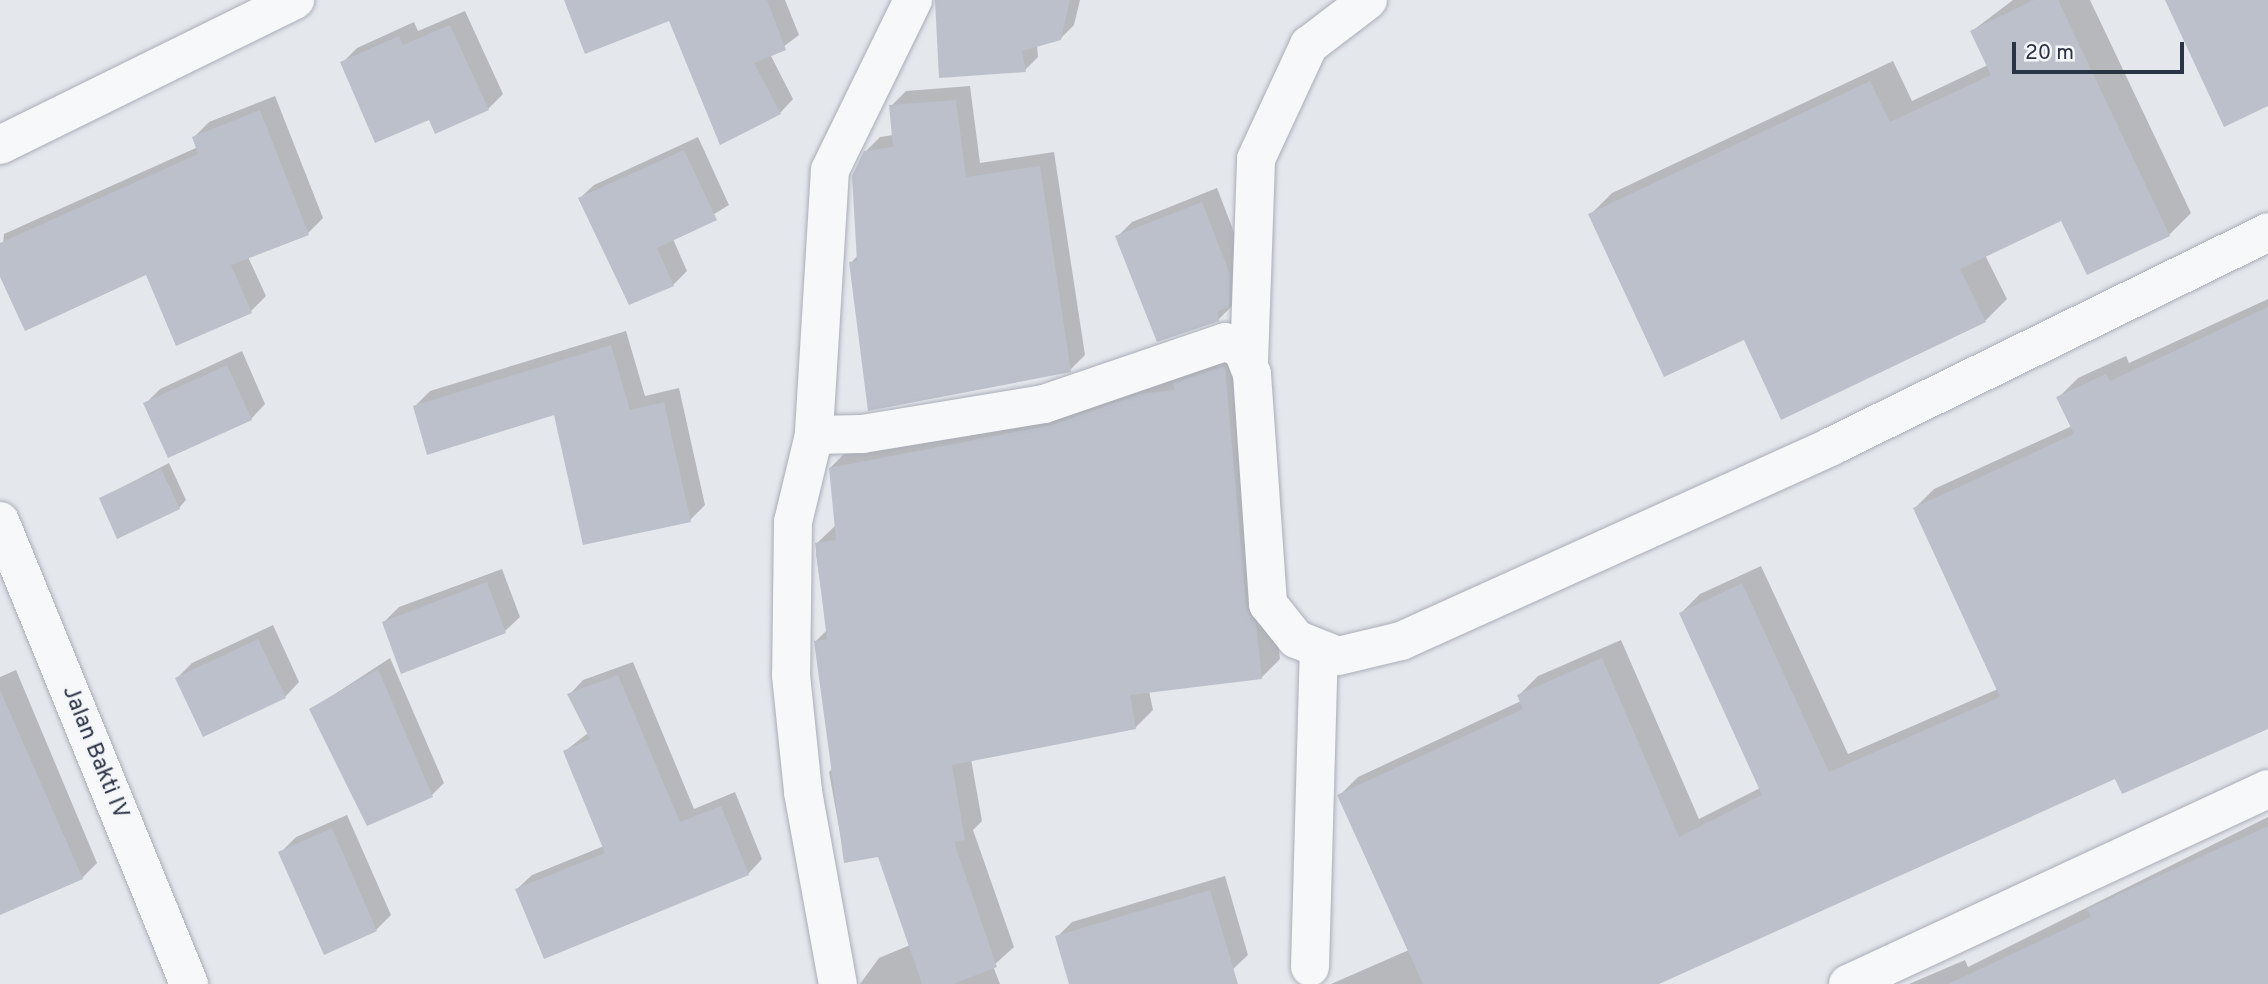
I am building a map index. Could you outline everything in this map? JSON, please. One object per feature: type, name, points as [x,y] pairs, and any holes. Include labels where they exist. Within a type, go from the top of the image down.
[{"type":"street","points":[[0,145],[295,0]]},
{"type":"street","points":[[838,984],[807,818],[791,675],[793,522],[814,435],[830,170],[913,0]]},
{"type":"street","points":[[1368,0],[1310,45],[1256,159],[1249,362],[1262,583],[1276,621],[1319,650],[1366,653],[1401,641],[1832,446],[2268,232]]},
{"type":"street","points":[[814,435],[863,434],[1044,404],[1226,342],[1242,349],[1249,362]]},
{"type":"street","name":"Jalan Bakti IV","points":[[0,521],[12,585],[189,984]]},
{"type":"street","points":[[1310,967],[1319,650]]},
{"type":"street","points":[[1848,984],[2268,789]]},
{"type":"building","points":[[564,0],[767,0],[786,50],[754,63],[781,114],[720,145],[669,21],[585,54]]},
{"type":"building","points":[[935,0],[1070,0],[1061,40],[1022,51],[1026,72],[939,78]]},
{"type":"building","points":[[2034,0],[2058,0],[2170,236],[2087,275],[2061,221],[1960,269],[1986,322],[1781,420],[1744,340],[1664,377],[1588,214],[1870,81],[1890,122],[1991,75],[1970,31]]},
{"type":"building","points":[[2165,0],[2268,0],[2268,106],[2224,127]]},
{"type":"building","points":[[450,25],[489,110],[435,134],[429,120],[375,143],[340,62],[399,36],[403,45]]},
{"type":"building","points":[[956,100],[966,177],[1040,166],[1071,372],[868,411],[849,262],[857,261],[852,176],[864,151],[893,147],[889,105]]},
{"type":"building","points":[[260,110],[309,235],[231,265],[252,313],[176,346],[146,275],[25,331],[0,277],[0,243],[198,154],[192,137]]},
{"type":"building","points":[[684,150],[717,220],[657,248],[674,286],[629,305],[578,198]]},
{"type":"building","points":[[1202,202],[1230,274],[1229,307],[1218,311],[1219,321],[1157,342],[1115,236]]},
{"type":"building","points":[[2268,307],[2268,729],[2122,794],[2115,779],[1659,984],[1423,984],[1337,795],[1523,709],[1517,695],[1602,658],[1679,837],[1762,795],[1679,613],[1742,583],[1829,772],[2000,697],[1913,508],[2074,434],[2056,397],[2106,374],[2110,381]]},
{"type":"building","points":[[611,345],[630,410],[664,402],[691,522],[583,545],[554,415],[427,455],[413,406]]},
{"type":"building","points":[[227,365],[252,420],[168,458],[143,403]]},
{"type":"building","points":[[1225,366],[1246,606],[1256,624],[1262,679],[1130,695],[1136,729],[952,765],[965,840],[954,842],[997,967],[953,984],[922,984],[878,857],[844,863],[814,641],[827,639],[815,543],[836,540],[829,468],[1051,425],[1140,394],[1175,390],[1173,383]]},
{"type":"building","points":[[161,469],[180,509],[117,539],[99,498]]},
{"type":"building","points":[[487,582],[506,633],[401,674],[382,622]]},
{"type":"building","points":[[258,639],[286,698],[203,737],[175,678]]},
{"type":"building","points":[[378,669],[433,797],[367,826],[309,709]]},
{"type":"building","points":[[618,675],[680,822],[721,806],[749,875],[544,959],[515,889],[605,853],[563,751],[590,739],[567,694]]},
{"type":"building","points":[[0,690],[83,879],[0,915]]},
{"type":"building","points":[[2268,826],[2268,984],[1948,984],[2091,917],[2087,909]]},
{"type":"building","points":[[332,828],[377,931],[324,955],[278,852]]},
{"type":"building","points":[[1210,890],[1238,984],[1069,984],[1055,936]]}]
